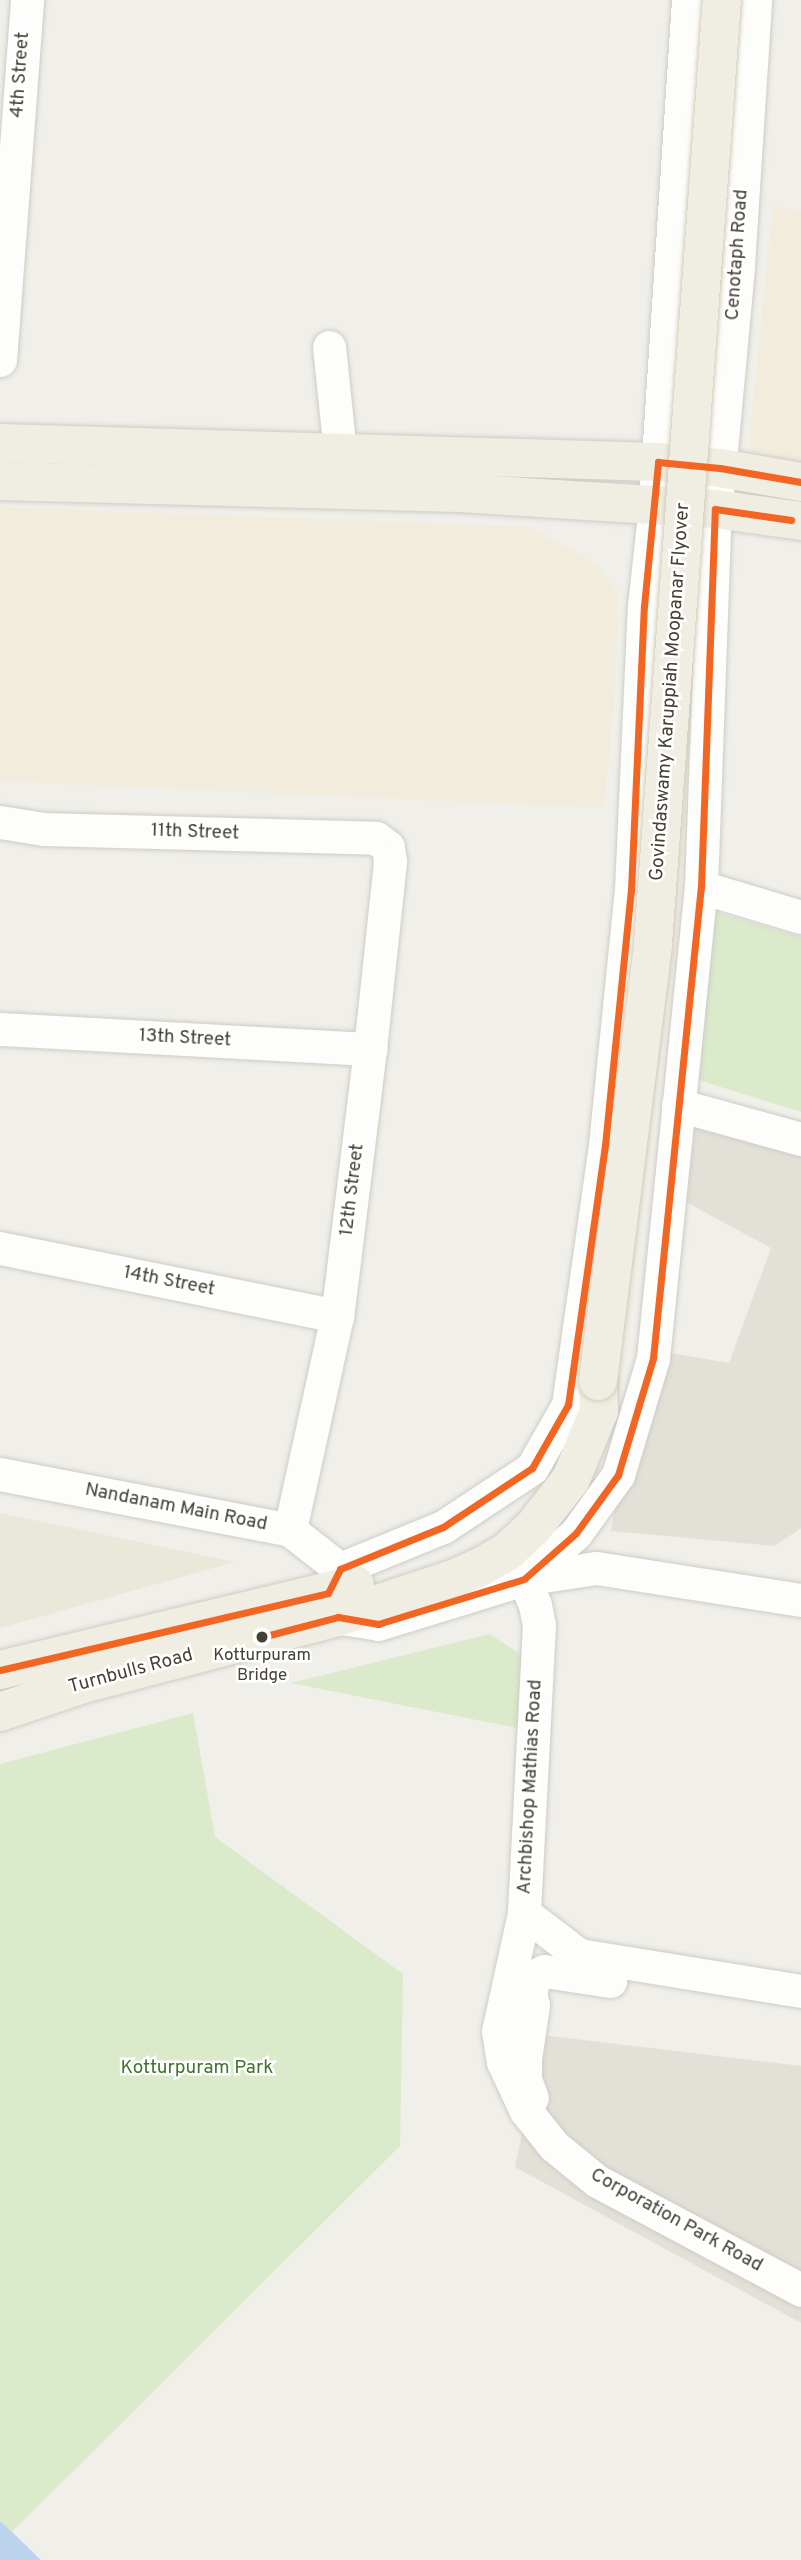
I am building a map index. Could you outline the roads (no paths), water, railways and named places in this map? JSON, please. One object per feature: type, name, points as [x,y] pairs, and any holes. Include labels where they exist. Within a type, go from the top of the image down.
[{"type":"main road","name":"Govindaswamy Karuppiah Moopanar Flyover","points":[[335,1593],[450,1569],[527,1510],[555,1471],[570,1439],[582,1402],[598,1381],[653,943],[722,0]]},
{"type":"main road","points":[[0,443],[340,452],[659,454],[720,460],[801,482]]},
{"type":"main road","points":[[0,481],[460,493],[654,513],[801,521]]},
{"type":"main road","name":"Turnbulls Road","points":[[0,1670],[335,1593]]},
{"type":"main road","name":"Turnbulls Road","points":[[0,1712],[335,1593]]},
{"type":"street","name":"4th Street","points":[[0,360],[27,0]]},
{"type":"street","points":[[659,454],[688,0]]},
{"type":"street","name":"Cenotaph Road","points":[[715,517],[738,265],[755,0]]},
{"type":"street","points":[[329,347],[340,452]]},
{"type":"street","name":"Turnbulls Road","points":[[659,454],[644,606],[631,890],[605,1145],[568,1405],[532,1468],[443,1527],[335,1593],[378,1624],[524,1579],[576,1533],[618,1475],[653,1359],[701,887],[715,517]]},
{"type":"street","name":"11th Street","points":[[0,822],[43,829],[376,838],[388,847]]},
{"type":"street","name":"12th Street","points":[[290,1530],[337,1316],[370,1049],[390,862],[388,847]]},
{"type":"street","points":[[701,887],[801,918]]},
{"type":"street","name":"13th Street","points":[[0,1030],[370,1049]]},
{"type":"street","points":[[678,1105],[801,1139]]},
{"type":"street","name":"14th Street","points":[[0,1248],[337,1316]]},
{"type":"street","name":"Nandanam Main Road","points":[[0,1474],[290,1530],[335,1593]]},
{"type":"street","points":[[524,1579],[596,1568],[801,1600]]},
{"type":"street","name":"Archbishop Mathias Road","points":[[524,1579],[535,1605],[539,1625],[524,1913],[579,1955],[801,1991]]},
{"type":"street","name":"Corporation Park Road","points":[[524,1913],[520,1984],[498,2031],[503,2062],[526,2112],[554,2146],[597,2181],[801,2290]]},
{"type":"street","points":[[801,2014],[544,1971],[520,1984],[533,2006],[525,2079],[534,2102],[579,2154],[650,2200],[750,2255],[801,2266]]},
{"type":"water","points":[[0,2521],[12,2532],[41,2560],[0,2560]]},
{"type":"place","name":"Kotturpuram Bridge","points":[[262,1637]]},
{"type":"park label","name":"Kotturpuram Park","points":[[197,2069]]}]
